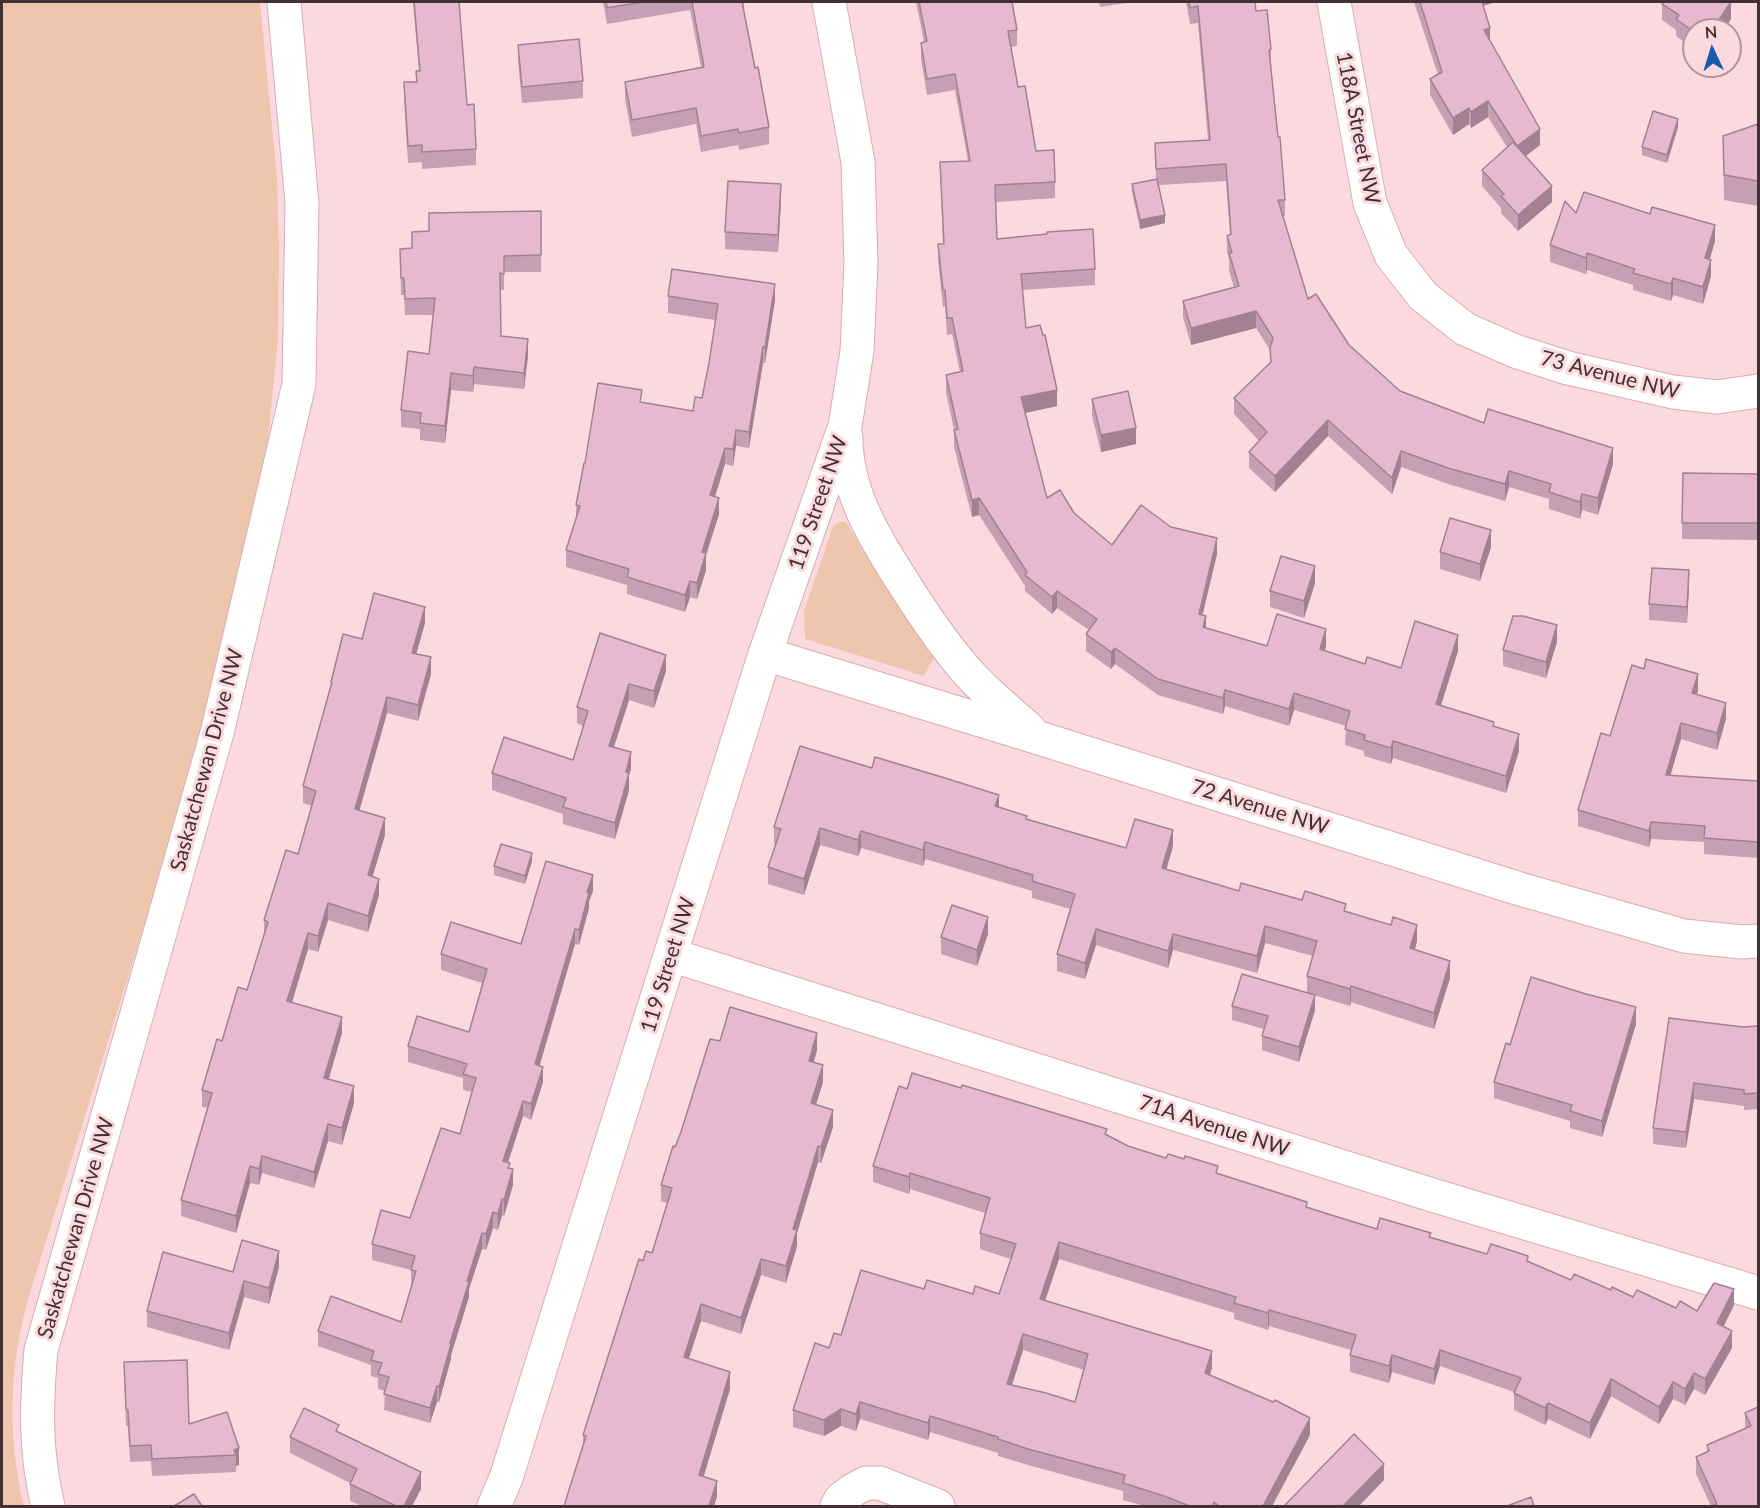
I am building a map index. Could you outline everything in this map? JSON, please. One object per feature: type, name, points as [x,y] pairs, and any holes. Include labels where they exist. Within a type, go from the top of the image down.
[{"type":"street","name":"Saskatchewan Drive NW","points":[[48,1506],[42,1481],[37,1437],[37,1394],[41,1350],[217,733],[299,384],[302,203],[284,2]]},
{"type":"street","name":"119 Street NW","points":[[829,2],[858,162],[861,263],[856,351],[845,426],[850,480],[859,506],[890,561],[936,632],[967,671],[1001,706],[1039,738]]},
{"type":"street","name":"118A Street NW","points":[[1334,2],[1370,203],[1391,255],[1423,296],[1465,329]]},
{"type":"street","name":"73 Avenue NW","points":[[1465,329],[1515,351],[1568,368],[1673,392],[1718,397],[1758,391]]},
{"type":"street","name":"119 Street NW","points":[[494,1506],[506,1478],[765,654],[845,426]]},
{"type":"street","name":"72 Avenue NW","points":[[765,654],[1509,886],[1684,936],[1742,942],[1758,941]]},
{"type":"street","name":"71A Avenue NW","points":[[671,955],[1418,1191],[1758,1293]]},
{"type":"street","points":[[837,1506],[841,1499],[866,1483],[880,1483],[938,1506]]},
{"type":"shaded area","points":[[2,2],[260,2],[277,178],[279,251],[278,339],[265,467],[223,671],[22,1322],[14,1375],[13,1427],[24,1506],[2,1506]]},
{"type":"shaded area","points":[[846,522],[887,590],[935,656],[924,676],[805,639],[804,611],[833,526]]},
{"type":"building","points":[[414,2],[459,2],[467,105],[474,104],[476,149],[422,152],[422,145],[408,146],[404,82],[417,82],[416,71],[420,71]]},
{"type":"building","points":[[606,2],[643,2],[607,8]]},
{"type":"building","points":[[692,2],[742,2],[755,68],[758,67],[769,127],[739,133],[738,129],[701,136],[696,108],[632,120],[625,82],[704,67]]},
{"type":"building","points":[[919,2],[1012,2],[1017,30],[1008,31],[1018,87],[1025,86],[1036,151],[1054,150],[1055,182],[995,185],[997,239],[1093,229],[1095,269],[1021,274],[1026,328],[1040,325],[1045,335],[1057,390],[1021,397],[1047,498],[1060,490],[1074,513],[1112,545],[1141,505],[1171,527],[1217,538],[1199,614],[1206,616],[1203,627],[1267,646],[1277,614],[1326,629],[1320,649],[1365,664],[1367,657],[1401,668],[1415,621],[1458,635],[1436,704],[1494,722],[1493,726],[1519,734],[1506,776],[1393,741],[1391,748],[1364,740],[1365,735],[1345,729],[1350,711],[1294,693],[1289,709],[1225,690],[1223,698],[1158,679],[1115,648],[1111,652],[1086,634],[1097,619],[1057,591],[1052,597],[1025,575],[1027,572],[979,498],[972,500],[954,430],[958,429],[946,375],[963,371],[952,318],[947,318],[945,290],[943,290],[938,244],[944,244],[940,162],[970,161],[955,74],[927,79],[921,43],[927,41]]},
{"type":"building","points":[[1189,2],[1255,2],[1256,11],[1267,10],[1285,200],[1278,200],[1308,299],[1316,294],[1349,345],[1400,391],[1484,423],[1488,409],[1613,448],[1598,498],[1582,494],[1580,502],[1549,492],[1551,484],[1509,471],[1505,484],[1448,468],[1401,451],[1392,478],[1328,420],[1275,476],[1249,452],[1267,432],[1234,398],[1271,362],[1270,348],[1273,338],[1256,311],[1191,328],[1183,301],[1239,286],[1229,253],[1232,253],[1227,236],[1231,234],[1226,164],[1156,169],[1155,143],[1210,140],[1198,6],[1190,8]]},
{"type":"building","points":[[1420,2],[1482,2],[1490,28],[1484,30],[1540,129],[1517,146],[1488,101],[1471,112],[1469,108],[1453,118],[1430,79],[1442,72]]},
{"type":"building","points":[[1664,2],[1731,2],[1720,18],[1682,18],[1682,23],[1676,19],[1679,15],[1662,4]]},
{"type":"building","points":[[579,39],[583,81],[522,87],[518,45]]},
{"type":"building","points":[[1653,111],[1678,119],[1667,155],[1642,147]]},
{"type":"building","points":[[1758,124],[1758,181],[1724,175],[1723,136]]},
{"type":"building","points":[[1513,142],[1552,186],[1518,215],[1501,196],[1504,194],[1482,170]]},
{"type":"building","points":[[1157,179],[1165,215],[1140,220],[1132,184]]},
{"type":"building","points":[[728,181],[781,184],[778,235],[725,232]]},
{"type":"building","points":[[1584,192],[1650,214],[1652,207],[1715,225],[1705,258],[1711,260],[1703,287],[1673,278],[1671,284],[1633,273],[1635,269],[1587,253],[1586,258],[1550,245],[1565,201],[1576,213]]},
{"type":"building","points":[[541,211],[541,255],[504,256],[504,274],[500,273],[501,336],[528,339],[524,373],[474,367],[473,376],[451,373],[445,426],[420,423],[421,413],[401,410],[408,351],[429,354],[435,298],[405,299],[404,278],[401,278],[400,249],[412,248],[412,232],[429,231],[429,213]]},
{"type":"building","points":[[672,269],[775,284],[749,432],[736,430],[733,449],[725,448],[710,495],[719,498],[702,552],[706,553],[697,583],[690,581],[685,595],[627,577],[629,569],[566,550],[580,506],[576,505],[598,383],[642,390],[640,402],[693,411],[695,397],[702,398],[718,304],[668,296]]},
{"type":"building","points":[[1128,391],[1136,428],[1101,435],[1092,399]]},
{"type":"building","points":[[1683,473],[1758,474],[1758,523],[1682,523]]},
{"type":"building","points":[[1450,518],[1491,530],[1480,564],[1440,552]]},
{"type":"building","points":[[1281,556],[1315,566],[1304,601],[1270,591]]},
{"type":"building","points":[[1652,568],[1689,570],[1687,607],[1649,604]]},
{"type":"building","points":[[374,593],[425,607],[412,653],[431,657],[418,705],[387,697],[355,809],[385,818],[368,875],[379,879],[368,916],[328,903],[318,936],[308,933],[287,1001],[342,1017],[324,1078],[354,1086],[342,1128],[328,1124],[314,1172],[262,1156],[259,1169],[250,1166],[236,1216],[181,1200],[212,1093],[202,1090],[217,1039],[222,1041],[238,987],[247,990],[268,922],[264,920],[286,850],[298,854],[316,791],[303,786],[343,634],[362,639]]},
{"type":"building","points":[[1513,616],[1523,616],[1557,625],[1546,662],[1503,650]]},
{"type":"building","points":[[600,633],[666,655],[654,691],[629,684],[609,746],[631,752],[626,772],[629,773],[615,823],[563,807],[566,798],[492,773],[504,737],[573,760],[588,711],[577,707]]},
{"type":"building","points":[[1646,659],[1698,674],[1692,693],[1726,703],[1717,733],[1681,723],[1666,775],[1758,781],[1758,842],[1704,838],[1705,826],[1651,822],[1649,831],[1578,810],[1601,733],[1610,736],[1632,665],[1644,669]]},
{"type":"building","points":[[800,746],[872,768],[875,757],[945,778],[999,795],[995,806],[1027,816],[1026,819],[1126,848],[1135,819],[1173,830],[1162,868],[1239,891],[1241,883],[1302,900],[1305,891],[1346,904],[1344,911],[1391,925],[1393,917],[1417,925],[1410,948],[1450,961],[1434,1013],[1351,986],[1350,989],[1307,976],[1317,941],[1265,926],[1257,956],[1173,934],[1168,951],[1096,929],[1085,963],[1057,954],[1075,894],[1032,881],[1033,875],[925,842],[923,850],[861,831],[858,840],[820,828],[804,879],[768,867],[781,829],[774,827]]},
{"type":"building","points":[[501,844],[532,853],[525,876],[494,866]]},
{"type":"building","points":[[546,861],[593,875],[579,930],[575,929],[535,1064],[543,1067],[531,1104],[523,1101],[503,1161],[510,1163],[508,1168],[513,1169],[504,1200],[502,1199],[498,1214],[493,1212],[486,1234],[482,1233],[439,1387],[437,1386],[430,1408],[384,1394],[389,1377],[378,1374],[382,1363],[371,1360],[374,1351],[318,1331],[331,1296],[401,1322],[416,1271],[411,1270],[415,1256],[372,1244],[381,1210],[410,1218],[441,1128],[460,1134],[476,1078],[463,1074],[467,1064],[408,1046],[417,1016],[469,1032],[487,969],[441,954],[451,922],[521,944]]},
{"type":"building","points":[[952,905],[988,917],[977,950],[941,937]]},
{"type":"building","points":[[1242,974],[1315,995],[1299,1047],[1262,1036],[1268,1016],[1232,1006]]},
{"type":"building","points":[[1531,977],[1636,1007],[1602,1121],[1570,1111],[1572,1105],[1494,1082],[1506,1043],[1510,1045]]},
{"type":"building","points":[[730,1007],[817,1033],[809,1061],[823,1065],[811,1103],[833,1110],[821,1147],[818,1146],[793,1229],[797,1230],[786,1266],[761,1259],[741,1318],[701,1304],[684,1357],[730,1372],[699,1475],[717,1481],[709,1506],[564,1506],[586,1436],[583,1435],[639,1259],[643,1261],[646,1251],[652,1253],[672,1188],[661,1185],[673,1146],[675,1147],[681,1132],[710,1039],[720,1041]]},
{"type":"building","points":[[1669,1018],[1743,1027],[1758,1026],[1758,1093],[1744,1094],[1744,1090],[1694,1083],[1686,1132],[1653,1128]]},
{"type":"building","points":[[912,1073],[961,1088],[962,1085],[1107,1129],[1105,1134],[1128,1146],[1166,1158],[1168,1154],[1184,1159],[1185,1156],[1218,1166],[1216,1173],[1307,1202],[1306,1207],[1344,1219],[1377,1229],[1380,1218],[1431,1233],[1429,1237],[1487,1254],[1491,1244],[1528,1256],[1527,1261],[1571,1280],[1574,1274],[1633,1297],[1637,1290],[1676,1308],[1680,1301],[1697,1311],[1714,1283],[1734,1289],[1717,1323],[1732,1331],[1705,1379],[1694,1373],[1685,1389],[1673,1382],[1659,1407],[1611,1379],[1590,1423],[1548,1403],[1545,1408],[1514,1393],[1521,1378],[1440,1350],[1434,1369],[1392,1355],[1389,1366],[1350,1355],[1356,1335],[1269,1310],[1268,1313],[1234,1303],[1236,1297],[1059,1242],[1040,1299],[1212,1351],[1205,1373],[1273,1402],[1275,1400],[1310,1418],[1263,1506],[1219,1506],[1214,1502],[1212,1506],[1190,1506],[1123,1483],[1125,1475],[1028,1449],[930,1416],[928,1423],[860,1402],[856,1414],[841,1409],[824,1420],[793,1410],[815,1343],[829,1348],[834,1333],[841,1335],[861,1270],[924,1289],[927,1280],[973,1294],[975,1286],[999,1294],[1016,1244],[980,1233],[990,1198],[910,1173],[909,1177],[873,1166],[899,1086],[907,1089]],"holes":[[[1023,1334],[1088,1354],[1075,1402],[1007,1384]]]},
{"type":"building","points":[[242,1240],[279,1251],[269,1288],[244,1281],[229,1333],[147,1311],[163,1252],[233,1272]]},
{"type":"building","points":[[187,1360],[189,1424],[227,1412],[239,1448],[234,1450],[236,1455],[152,1459],[151,1445],[130,1446],[124,1362]]},
{"type":"building","points":[[1758,1407],[1758,1506],[1711,1506],[1717,1504],[1696,1457],[1709,1451],[1707,1445],[1751,1426],[1745,1413]]},
{"type":"building","points":[[304,1408],[339,1425],[336,1431],[421,1472],[404,1506],[396,1506],[350,1484],[357,1469],[290,1437]]},
{"type":"building","points":[[1354,1434],[1384,1464],[1343,1506],[1284,1506]]},
{"type":"building","points":[[194,1494],[202,1506],[174,1506]]},
{"type":"building","points":[[1531,1497],[1534,1506],[1507,1506]]}]
